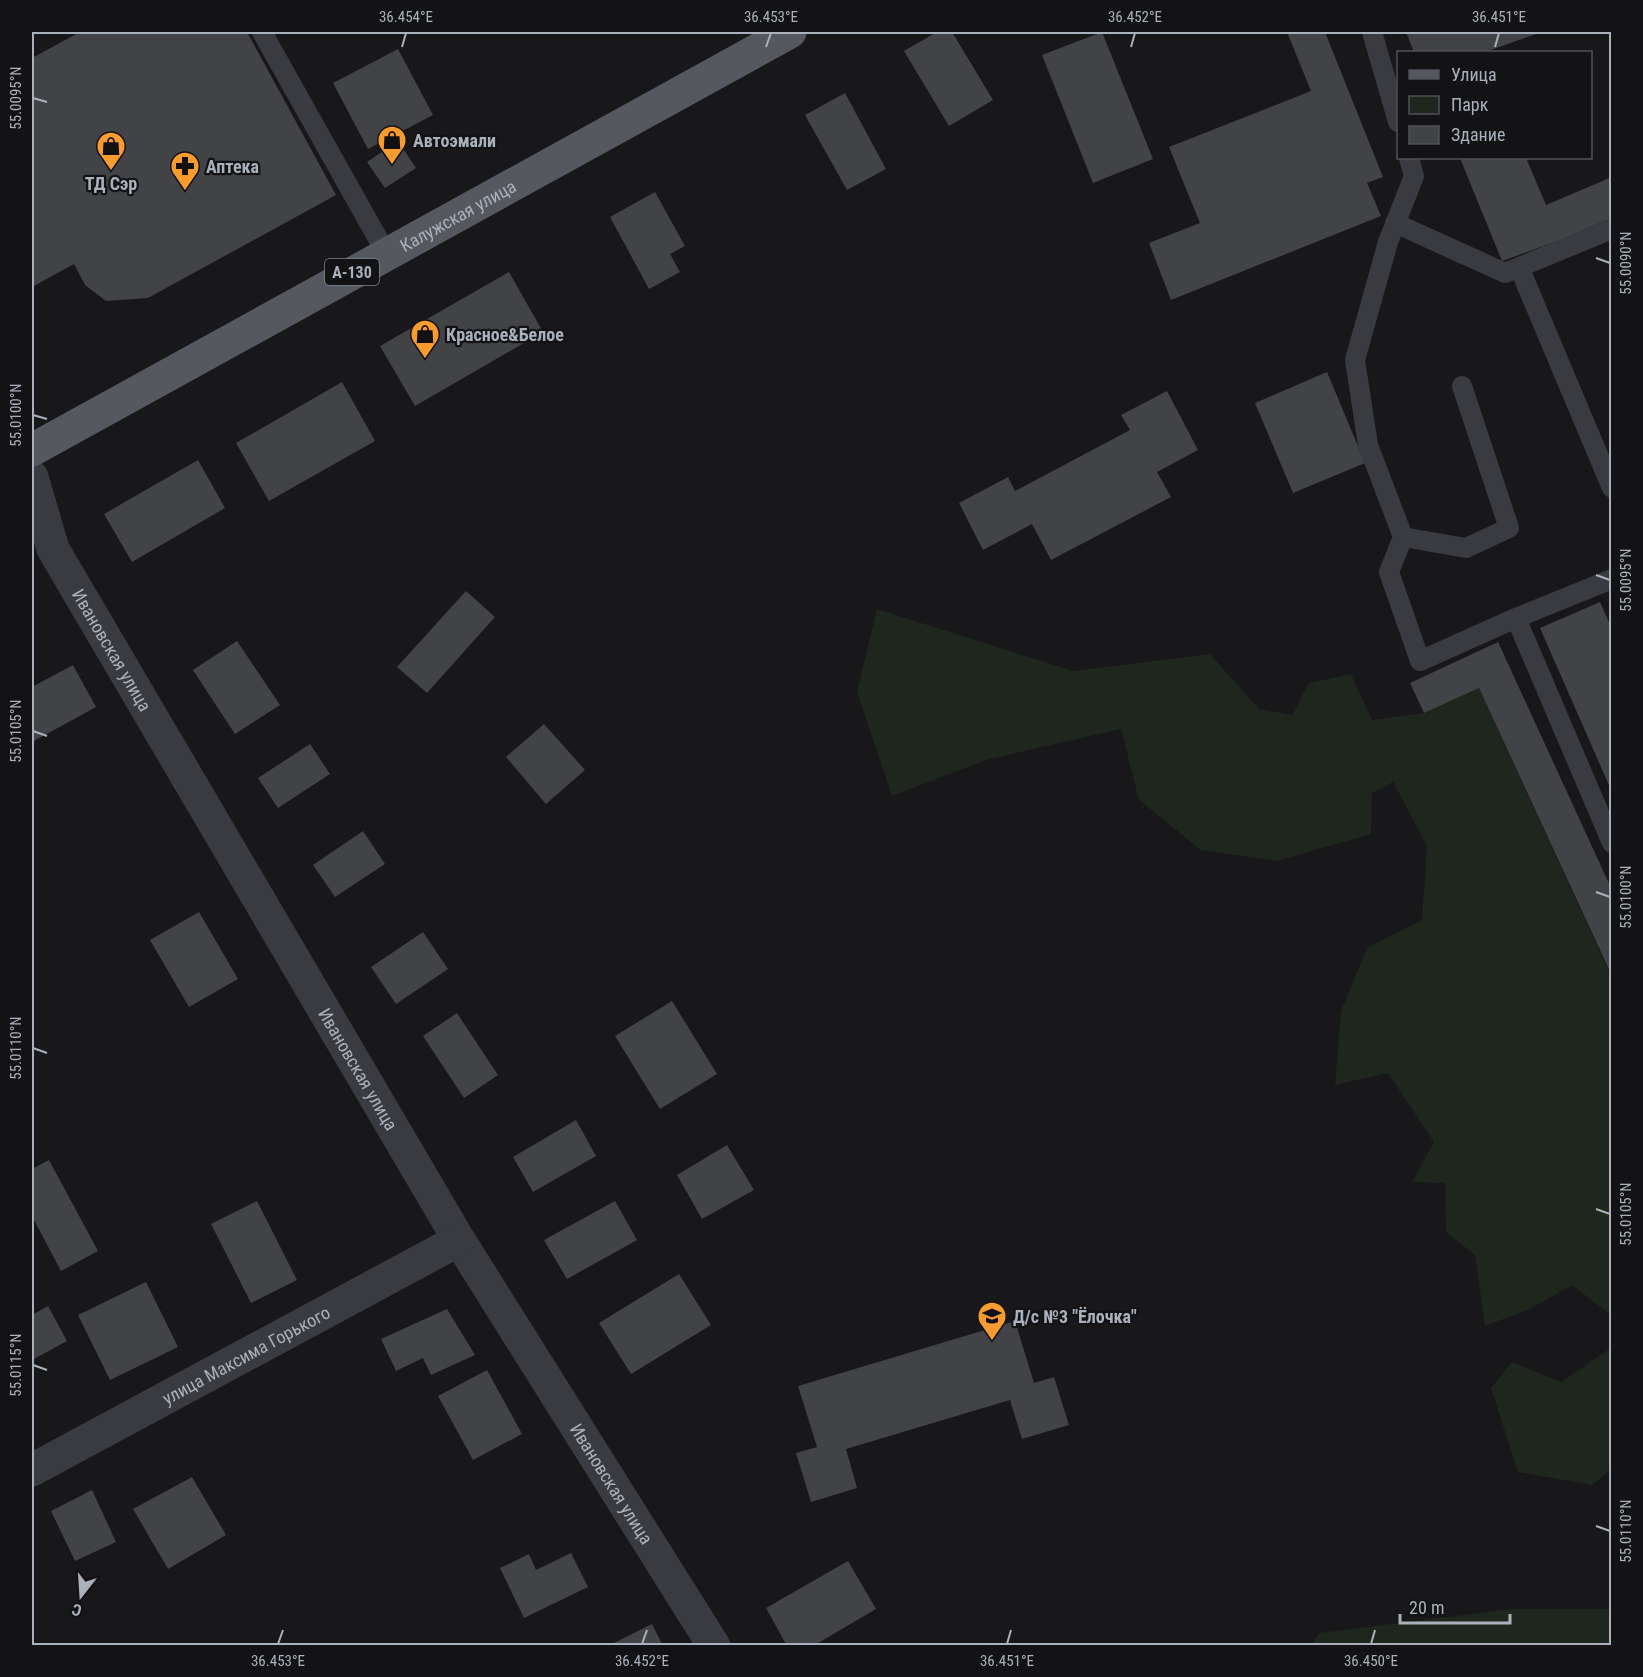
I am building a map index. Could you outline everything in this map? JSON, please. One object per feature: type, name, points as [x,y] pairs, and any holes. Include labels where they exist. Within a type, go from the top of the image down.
[{"type":"main road","name":"Калужская улица","points":[[32,450],[790,32]]},
{"type":"street","name":"Ивановская улица","points":[[32,477],[53,549],[459,1240],[714,1646]]},
{"type":"street","name":"улица Максима Горького","points":[[32,1470],[459,1240]]},
{"type":"lane","points":[[262,32],[386,253]]},
{"type":"lane","points":[[1372,32],[1397,119]]},
{"type":"lane","points":[[1409,159],[1414,176],[1388,242],[1354,360],[1368,445],[1403,537],[1389,572],[1420,661],[1516,618],[1610,582]]},
{"type":"lane","points":[[1395,223],[1505,273],[1611,229]]},
{"type":"lane","points":[[1519,267],[1611,488]]},
{"type":"lane","points":[[1403,537],[1466,548],[1509,528],[1462,386]]},
{"type":"lane","points":[[1516,618],[1611,843]]},
{"type":"green space","points":[[877,609],[1073,671],[1210,654],[1259,709],[1292,715],[1309,683],[1351,674],[1372,720],[1424,713],[1479,688],[1611,976],[1611,1315],[1572,1285],[1530,1309],[1485,1326],[1475,1255],[1446,1232],[1445,1183],[1412,1182],[1434,1142],[1388,1073],[1335,1085],[1341,1011],[1367,948],[1422,920],[1427,846],[1393,782],[1372,793],[1371,834],[1277,861],[1201,850],[1139,800],[1121,729],[986,760],[892,796],[857,692]]},
{"type":"green space","points":[[1611,1348],[1611,1469],[1592,1485],[1518,1472],[1491,1388],[1512,1362],[1561,1382]]},
{"type":"green space","points":[[1512,1609],[1611,1609],[1611,1645],[1312,1645],[1319,1633]]},
{"type":"building","points":[[80,32],[247,32],[336,195],[148,298],[106,301],[85,285],[74,264],[32,287],[32,58]]},
{"type":"building","points":[[937,32],[952,32],[993,100],[949,126],[904,51]]},
{"type":"building","points":[[1102,32],[1153,159],[1093,183],[1042,55]]},
{"type":"building","points":[[1287,32],[1325,32],[1383,177],[1367,183],[1381,216],[1171,300],[1149,243],[1200,223],[1169,147],[1311,91]]},
{"type":"building","points":[[1406,32],[1542,32],[1488,51],[1414,51]]},
{"type":"building","points":[[398,49],[433,115],[368,149],[333,83]]},
{"type":"building","points":[[845,93],[886,169],[847,190],[805,115]]},
{"type":"building","name":"Автоэмали","points":[[398,141],[416,168],[385,188],[367,162]]},
{"type":"building","points":[[1460,159],[1526,159],[1546,205],[1612,177],[1612,218],[1502,261]]},
{"type":"building","points":[[655,192],[685,246],[670,254],[680,272],[649,289],[610,217]]},
{"type":"building","points":[[509,272],[543,332],[415,406],[380,346]]},
{"type":"building","points":[[1327,372],[1365,463],[1293,493],[1255,403]]},
{"type":"building","points":[[342,382],[375,441],[269,501],[236,443]]},
{"type":"building","points":[[1167,391],[1198,450],[1157,472],[1171,497],[1051,560],[1032,524],[983,550],[959,503],[1008,477],[1015,491],[1130,430],[1121,415]]},
{"type":"building","points":[[198,460],[225,508],[132,562],[104,514]]},
{"type":"building","points":[[466,591],[495,617],[427,693],[397,667]]},
{"type":"building","points":[[1600,602],[1612,629],[1612,792],[1540,628]]},
{"type":"building","points":[[237,641],[280,705],[235,734],[193,670]]},
{"type":"building","points":[[1498,642],[1612,890],[1612,976],[1479,688],[1424,713],[1410,683]]},
{"type":"building","points":[[73,665],[96,707],[32,742],[32,687]]},
{"type":"building","points":[[544,724],[585,770],[546,804],[506,757]]},
{"type":"building","points":[[310,744],[330,774],[278,808],[258,778]]},
{"type":"building","points":[[363,831],[385,864],[335,897],[313,865]]},
{"type":"building","points":[[199,912],[238,979],[189,1007],[150,940]]},
{"type":"building","points":[[423,932],[448,969],[396,1004],[371,967]]},
{"type":"building","points":[[672,1001],[717,1074],[660,1109],[615,1036]]},
{"type":"building","points":[[457,1013],[498,1075],[464,1098],[423,1036]]},
{"type":"building","points":[[576,1120],[596,1156],[533,1192],[513,1157]]},
{"type":"building","points":[[727,1145],[754,1190],[702,1219],[677,1175]]},
{"type":"building","points":[[49,1160],[98,1251],[61,1271],[32,1216],[32,1169]]},
{"type":"building","points":[[257,1201],[297,1280],[251,1303],[211,1224]]},
{"type":"building","points":[[615,1201],[637,1240],[567,1279],[544,1240]]},
{"type":"building","points":[[679,1274],[711,1325],[631,1374],[599,1323]]},
{"type":"building","points":[[146,1282],[178,1347],[110,1380],[78,1315]]},
{"type":"building","points":[[48,1306],[67,1341],[32,1360],[32,1315]]},
{"type":"building","points":[[447,1309],[475,1355],[431,1375],[423,1358],[396,1371],[381,1339]]},
{"type":"building","points":[[1015,1321],[1034,1383],[1054,1377],[1069,1425],[1022,1439],[1010,1400],[846,1449],[857,1488],[811,1502],[796,1453],[817,1447],[798,1386]]},
{"type":"building","points":[[487,1370],[522,1434],[473,1460],[438,1396]]},
{"type":"building","points":[[192,1477],[226,1535],[168,1569],[133,1509]]},
{"type":"building","points":[[92,1490],[116,1542],[75,1561],[51,1511]]},
{"type":"building","points":[[571,1553],[588,1587],[524,1618],[500,1568],[529,1554],[536,1570]]},
{"type":"building","points":[[848,1561],[876,1609],[813,1646],[787,1646],[766,1608]]},
{"type":"building","points":[[652,1624],[663,1646],[608,1646]]},
{"type":"place","name":"Автоэмали","points":[[392,166]]},
{"type":"place","name":"ТД Сэр","points":[[111,172]]},
{"type":"place","name":"Аптека","points":[[185,192]]},
{"type":"place","name":"Красное&Белое","points":[[425,360]]},
{"type":"place","name":"Д/с №3 \"Ёлочка\"","points":[[992,1342]]}]
